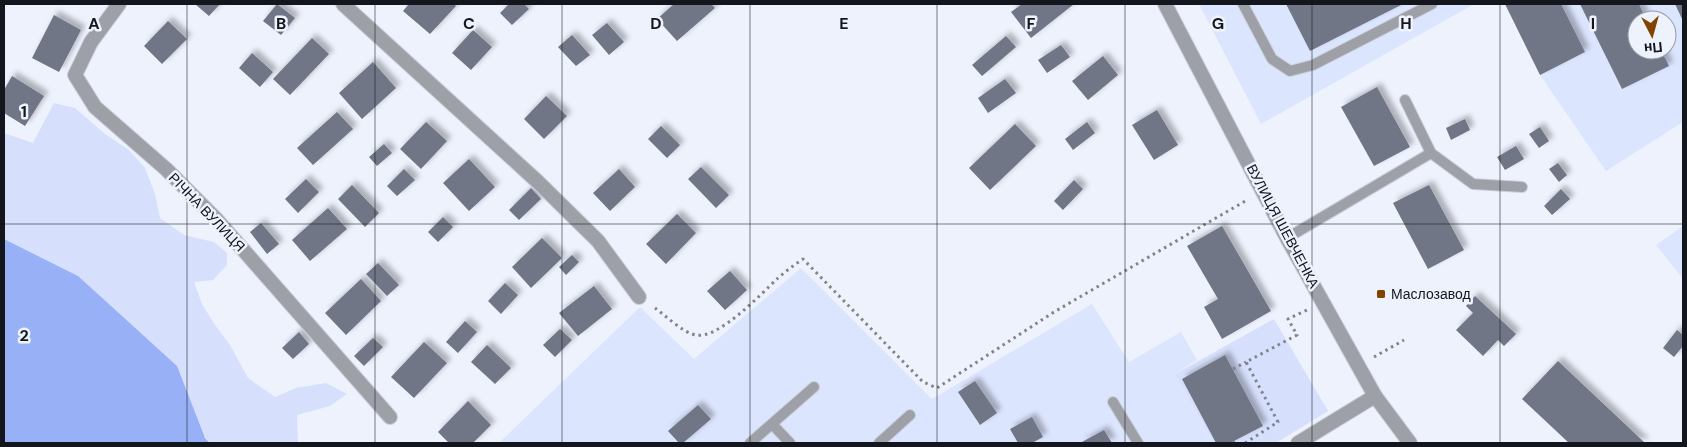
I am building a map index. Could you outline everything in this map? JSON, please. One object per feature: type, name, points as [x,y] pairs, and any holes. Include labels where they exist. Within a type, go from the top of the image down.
[{"type":"street","name":"РІЧНА ВУЛИЦЯ","points":[[119,4],[91,42],[75,74],[95,107],[166,169],[217,220],[390,417]]},
{"type":"street","points":[[343,4],[551,195],[598,241],[639,296]]},
{"type":"street","name":"ВУЛИЦЯ ШЕВЧЕНКА","points":[[1165,4],[1287,238],[1375,396],[1410,443]]},
{"type":"street","points":[[1298,443],[1375,396]]},
{"type":"lane","points":[[1243,4],[1272,59],[1290,71],[1313,65],[1432,4]]},
{"type":"lane","points":[[1405,100],[1431,153],[1473,184],[1522,187]]},
{"type":"lane","points":[[1287,238],[1431,153]]},
{"type":"lane","points":[[750,443],[814,387]]},
{"type":"lane","points":[[1114,402],[1138,443]]},
{"type":"lane","points":[[879,443],[910,415]]},
{"type":"lane","points":[[772,424],[790,443]]},
{"type":"path","points":[[639,296],[685,330],[695,335],[709,335],[749,307],[780,276],[802,259],[923,382],[937,388],[1054,312],[1263,190]]},
{"type":"path","points":[[1233,369],[1297,335],[1288,319],[1324,302]]},
{"type":"path","points":[[1359,366],[1404,340]]},
{"type":"path","points":[[1245,443],[1278,422],[1246,362]]},
{"type":"shaded area","points":[[1199,4],[1474,4],[1261,124]]},
{"type":"shaded area","points":[[1505,4],[1683,4],[1683,122],[1606,171],[1540,75]]},
{"type":"shaded area","points":[[54,103],[75,108],[105,134],[129,150],[145,168],[155,194],[160,218],[184,235],[214,242],[227,253],[227,265],[213,280],[194,282],[202,304],[230,345],[248,378],[275,397],[296,388],[326,383],[347,394],[330,406],[297,415],[298,443],[210,443],[78,276],[4,239],[4,133],[33,143]]},
{"type":"shaded area","points":[[1683,226],[1683,279],[1656,245]]},
{"type":"shaded area","points":[[801,268],[932,399],[1092,304],[1129,362],[1181,332],[1197,360],[1175,374],[1214,443],[499,443],[640,307],[694,359]]},
{"type":"shaded area","points":[[1274,319],[1328,411],[1276,443],[1214,443],[1175,374]]},
{"type":"water","points":[[4,239],[78,276],[177,366],[205,438],[210,443],[4,443]]},
{"type":"building","points":[[195,4],[220,4],[209,16]]},
{"type":"building","points":[[277,4],[295,18],[281,35],[263,21]]},
{"type":"building","points":[[409,4],[454,4],[456,6],[430,34],[403,11]]},
{"type":"building","points":[[509,4],[524,4],[529,9],[512,25],[500,13]]},
{"type":"building","points":[[674,4],[711,4],[715,8],[677,41],[657,19]]},
{"type":"building","points":[[1022,4],[1074,4],[1031,38],[1011,12]]},
{"type":"building","points":[[1286,4],[1403,4],[1310,51]]},
{"type":"building","points":[[1505,4],[1561,4],[1585,52],[1540,75]]},
{"type":"building","points":[[1580,4],[1639,4],[1642,10],[1627,10],[1627,60],[1666,60],[1669,66],[1622,89]]},
{"type":"building","points":[[1675,4],[1683,4],[1683,21]]},
{"type":"building","points":[[54,15],[81,30],[59,72],[32,58]]},
{"type":"building","points":[[168,21],[187,39],[162,64],[144,46]]},
{"type":"building","points":[[607,23],[624,42],[609,55],[592,35]]},
{"type":"building","points":[[473,30],[492,47],[471,70],[452,53]]},
{"type":"building","points":[[572,35],[590,55],[576,66],[558,47]]},
{"type":"building","points":[[1006,36],[1016,47],[982,76],[972,65]]},
{"type":"building","points":[[312,38],[329,54],[290,95],[273,79]]},
{"type":"building","points":[[1061,45],[1070,57],[1047,73],[1038,60]]},
{"type":"building","points":[[252,53],[273,72],[260,87],[239,68]]},
{"type":"building","points":[[1103,56],[1118,75],[1088,100],[1072,81]]},
{"type":"building","points":[[373,62],[396,88],[362,119],[339,93]]},
{"type":"building","points":[[12,76],[44,96],[25,126],[4,113],[4,90]]},
{"type":"building","points":[[1005,79],[1016,93],[988,113],[978,98]]},
{"type":"building","points":[[1377,87],[1410,147],[1374,166],[1341,107]]},
{"type":"building","points":[[546,96],[567,116],[544,139],[524,119]]},
{"type":"building","points":[[1157,110],[1178,145],[1154,160],[1132,125]]},
{"type":"building","points":[[337,112],[353,129],[313,165],[297,148]]},
{"type":"building","points":[[1465,119],[1470,130],[1451,140],[1446,128]]},
{"type":"building","points":[[426,122],[447,141],[421,169],[400,149]]},
{"type":"building","points":[[1087,122],[1095,133],[1073,150],[1065,139]]},
{"type":"building","points":[[1015,124],[1036,146],[990,190],[969,168]]},
{"type":"building","points":[[661,126],[680,145],[667,158],[648,139]]},
{"type":"building","points":[[1540,127],[1549,141],[1539,148],[1529,134]]},
{"type":"building","points":[[384,144],[392,153],[377,166],[369,157]]},
{"type":"building","points":[[1516,146],[1524,159],[1505,170],[1497,157]]},
{"type":"building","points":[[469,159],[495,187],[469,211],[443,183]]},
{"type":"building","points":[[1558,163],[1567,175],[1559,182],[1549,169]]},
{"type":"building","points":[[701,167],[729,195],[716,208],[688,179]]},
{"type":"building","points":[[404,169],[415,180],[397,196],[387,186]]},
{"type":"building","points":[[619,169],[635,187],[610,211],[593,193]]},
{"type":"building","points":[[306,179],[319,192],[298,213],[285,199]]},
{"type":"building","points":[[1074,180],[1083,189],[1063,210],[1054,201]]},
{"type":"building","points":[[352,185],[379,213],[365,227],[338,199]]},
{"type":"building","points":[[1429,185],[1464,250],[1428,269],[1393,203]]},
{"type":"building","points":[[531,188],[541,199],[519,220],[509,210]]},
{"type":"building","points":[[1561,189],[1570,199],[1552,215],[1544,206]]},
{"type":"building","points":[[328,208],[347,229],[310,261],[292,240]]},
{"type":"building","points":[[677,214],[696,233],[666,264],[646,244]]},
{"type":"building","points":[[443,217],[453,227],[438,242],[428,232]]},
{"type":"building","points":[[261,223],[279,244],[267,254],[250,232]]},
{"type":"building","points":[[1222,226],[1271,311],[1222,339],[1204,307],[1218,299],[1187,246]]},
{"type":"building","points":[[542,238],[562,258],[531,288],[512,267]]},
{"type":"building","points":[[572,255],[579,262],[566,275],[559,267]]},
{"type":"building","points":[[378,263],[399,285],[387,296],[366,274]]},
{"type":"building","points":[[730,271],[747,290],[725,310],[707,291]]},
{"type":"building","points":[[361,279],[381,301],[346,335],[325,313]]},
{"type":"building","points":[[505,283],[518,295],[501,314],[488,301]]},
{"type":"building","points":[[594,286],[612,309],[578,336],[559,313]]},
{"type":"building","points":[[1475,296],[1516,334],[1504,346],[1498,340],[1483,356],[1456,330],[1473,313],[1466,306]]},
{"type":"building","points":[[465,321],[477,332],[458,353],[446,342]]},
{"type":"building","points":[[560,329],[572,340],[555,357],[543,345]]},
{"type":"building","points":[[1677,330],[1683,335],[1683,346],[1674,357],[1663,348]]},
{"type":"building","points":[[299,332],[309,344],[293,359],[282,348]]},
{"type":"building","points":[[373,338],[383,347],[364,366],[354,356]]},
{"type":"building","points":[[424,342],[447,363],[414,398],[391,377]]},
{"type":"building","points":[[487,345],[511,368],[495,384],[471,362]]},
{"type":"building","points":[[1225,355],[1263,426],[1230,443],[1216,443],[1182,379]]},
{"type":"building","points":[[1558,361],[1645,443],[1569,443],[1522,399]]},
{"type":"building","points":[[975,381],[997,413],[980,425],[958,392]]},
{"type":"building","points":[[468,401],[491,425],[473,443],[449,443],[438,432]]},
{"type":"building","points":[[698,405],[711,419],[683,443],[679,443],[668,431]]},
{"type":"building","points":[[1032,417],[1043,437],[1032,443],[1018,443],[1010,429]]},
{"type":"building","points":[[1104,430],[1112,443],[1080,443]]},
{"type":"place","name":"Маслозавод","points":[[1381,294]]}]
